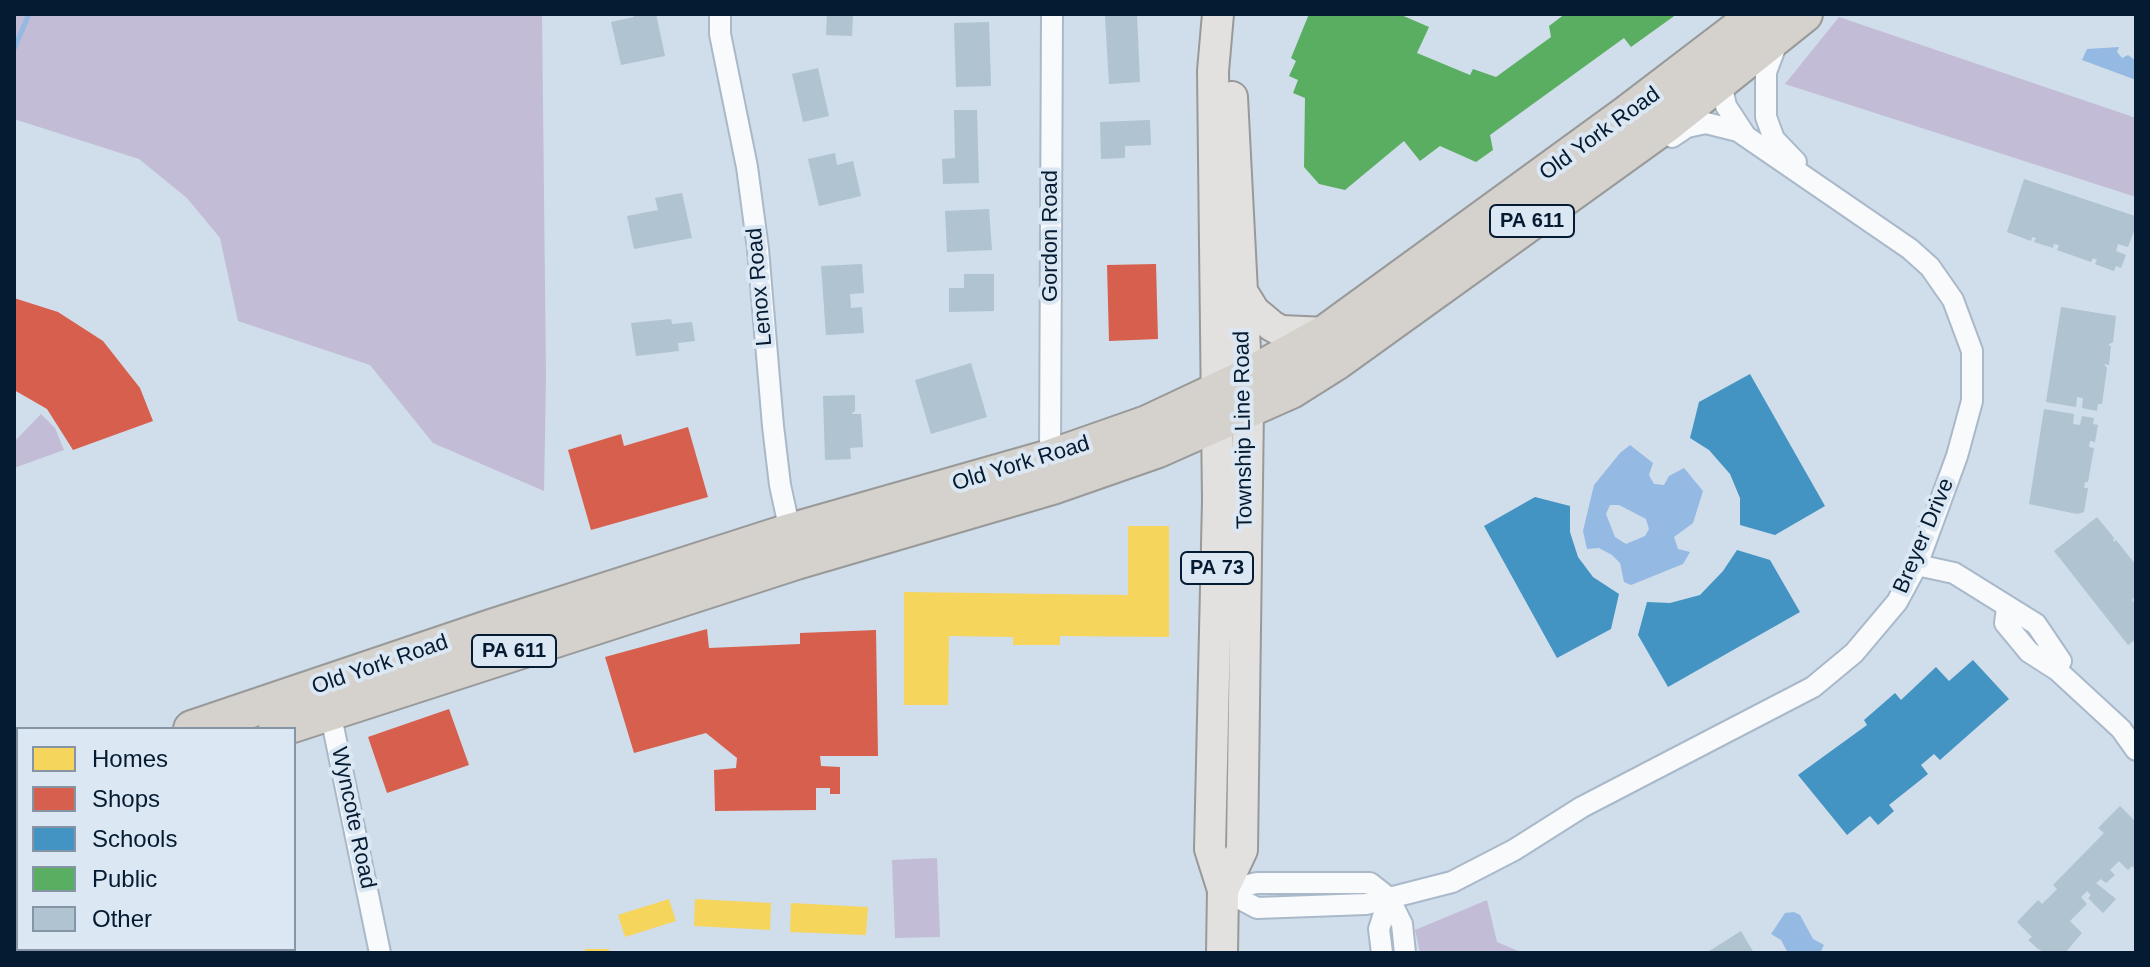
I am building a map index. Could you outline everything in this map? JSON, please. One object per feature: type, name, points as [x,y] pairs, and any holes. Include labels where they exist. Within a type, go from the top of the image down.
[{"type":"highway","name":"Old York Road","points":[[793,547],[1052,486],[1158,449],[1773,21]]},
{"type":"highway","name":"Old York Road","points":[[200,727],[326,697],[793,547],[1147,424],[1232,400],[1291,390],[1337,361],[1503,242],[1720,80],[1773,21]]},
{"type":"highway","name":"Old York Road","points":[[280,727],[326,697]]},
{"type":"main road","name":"Township Line Road","points":[[1218,14],[1213,71],[1232,400],[1242,850],[1223,890],[1222,953]]},
{"type":"main road","name":"Township Line Road","points":[[1227,14],[1241,290],[1232,400]]},
{"type":"main road","points":[[1241,290],[1254,311],[1281,331],[1326,333]]},
{"type":"street","name":"Lenox Road","points":[[720,14],[720,34],[754,221],[773,426],[793,547]]},
{"type":"street","name":"Gordon Road","points":[[1050,458],[1052,14]]},
{"type":"street","name":"Breyer Drive","points":[[1773,21],[1766,117],[1774,139],[1817,186]]},
{"type":"street","name":"Breyer Drive","points":[[1720,80],[1726,106],[1746,137]]},
{"type":"street","name":"Breyer Drive","points":[[1223,890],[1257,908],[1366,904],[1452,882],[1514,850],[1582,807],[1813,687],[1873,634],[1897,602],[1917,565],[1957,456],[1972,401],[1972,351],[1953,300],[1930,267],[1910,249],[1746,137],[1716,124],[1687,127],[1566,211],[1503,242]]},
{"type":"street","points":[[1917,565],[1954,573],[2007,608],[2005,623],[2029,652],[2129,724],[2136,750]]},
{"type":"street","name":"Wyncote Road","points":[[326,697],[380,953]]},
{"type":"street","points":[[1382,953],[1379,929],[1389,898]]},
{"type":"street","points":[[1389,898],[1402,924],[1405,953]]},
{"type":"shaded area","points":[[14,14],[542,14],[546,377],[544,491],[433,443],[370,365],[238,321],[220,238],[187,198],[139,159],[14,119]]},
{"type":"shaded area","points":[[1839,17],[2136,118],[2136,197],[1785,84]]},
{"type":"shaded area","points":[[41,414],[55,428],[64,450],[14,468],[14,442]]},
{"type":"shaded area","points":[[937,858],[940,937],[895,938],[892,860]]},
{"type":"shaded area","points":[[1487,900],[1497,942],[1523,953],[1420,953],[1415,930]]},
{"type":"water","points":[[2119,47],[2117,52],[2122,58],[2128,55],[2136,61],[2136,80],[2082,60],[2087,49]]},
{"type":"water","points":[[1630,445],[1653,463],[1649,475],[1654,484],[1664,485],[1669,476],[1684,468],[1703,491],[1693,523],[1674,537],[1678,549],[1690,552],[1683,564],[1631,585],[1624,582],[1620,563],[1612,555],[1599,548],[1587,549],[1583,531],[1594,485]],"holes":[[[1610,505],[1619,505],[1646,519],[1649,529],[1645,536],[1626,544],[1615,537],[1606,514]]]},
{"type":"water","points":[[1785,913],[1800,915],[1813,939],[1824,945],[1820,953],[1788,953],[1781,940],[1771,934]]},
{"type":"building: Homes","points":[[1128,526],[1169,526],[1169,637],[1060,636],[1060,645],[1013,645],[1013,637],[949,636],[948,705],[904,705],[904,592],[1128,595]]},
{"type":"building: Homes","points":[[669,899],[676,921],[625,937],[618,915]]},
{"type":"building: Homes","points":[[695,899],[771,903],[770,930],[694,926]]},
{"type":"building: Homes","points":[[791,903],[868,907],[866,935],[790,932]]},
{"type":"building: Homes","points":[[585,949],[609,949],[609,953],[585,953]]},
{"type":"building: Shops","points":[[1156,264],[1158,339],[1109,341],[1107,265]]},
{"type":"building: Shops","points":[[14,298],[58,312],[103,341],[140,388],[153,421],[73,450],[47,409],[14,390]]},
{"type":"building: Shops","points":[[688,427],[708,497],[591,530],[568,450],[621,434],[624,446]]},
{"type":"building: Shops","points":[[707,629],[709,648],[800,644],[800,633],[876,630],[878,756],[820,756],[821,766],[840,767],[840,794],[830,794],[830,788],[816,788],[816,810],[715,811],[714,770],[736,768],[737,758],[706,733],[634,753],[605,657]]},
{"type":"building: Shops","points":[[449,709],[469,765],[387,793],[368,737]]},
{"type":"building: Schools","points":[[1750,374],[1825,506],[1775,535],[1740,525],[1740,498],[1730,474],[1709,450],[1690,438],[1699,402]]},
{"type":"building: Schools","points":[[1535,497],[1570,506],[1570,532],[1578,557],[1593,577],[1619,594],[1611,629],[1557,658],[1484,526]]},
{"type":"building: Schools","points":[[1737,550],[1770,560],[1800,612],[1668,687],[1638,635],[1647,602],[1670,603],[1700,595],[1723,571]]},
{"type":"building: Schools","points":[[1973,660],[2009,699],[1940,760],[1934,754],[1921,765],[1928,774],[1889,805],[1894,811],[1878,825],[1870,816],[1847,835],[1798,775],[1867,725],[1864,720],[1895,693],[1901,700],[1936,667],[1949,681]]},
{"type":"building: Public","points":[[1309,14],[1399,14],[1429,27],[1417,53],[1470,75],[1473,69],[1496,77],[1551,37],[1549,26],[1565,14],[1677,14],[1631,47],[1624,38],[1490,135],[1493,150],[1476,162],[1440,146],[1420,161],[1404,141],[1345,190],[1319,184],[1304,167],[1305,98],[1293,93],[1298,80],[1289,76],[1296,61],[1291,58]]},
{"type":"building: Other","points":[[633,14],[656,14],[665,56],[621,65],[611,22],[634,17]]},
{"type":"building: Other","points":[[827,14],[853,14],[852,36],[826,35]]},
{"type":"building: Other","points":[[1137,14],[1140,82],[1109,84],[1105,16]]},
{"type":"building: Other","points":[[989,22],[991,86],[956,87],[954,23]]},
{"type":"building: Other","points":[[818,68],[829,116],[803,122],[792,74]]},
{"type":"building: Other","points":[[954,110],[977,110],[979,183],[943,184],[942,159],[955,158]]},
{"type":"building: Other","points":[[1150,120],[1151,145],[1125,146],[1125,158],[1101,159],[1100,122]]},
{"type":"building: Other","points":[[835,153],[837,165],[853,161],[861,196],[819,206],[808,159]]},
{"type":"building: Other","points":[[2024,179],[2135,216],[2136,226],[2128,247],[2118,244],[2116,251],[2126,255],[2121,268],[2116,266],[2114,271],[2095,264],[2097,260],[2093,258],[2091,262],[2057,250],[2059,245],[2054,244],[2053,248],[2034,242],[2036,238],[2032,237],[2031,241],[2007,232]]},
{"type":"building: Other","points":[[682,193],[692,238],[634,249],[627,216],[658,210],[655,198]]},
{"type":"building: Other","points":[[989,209],[992,250],[947,252],[945,211]]},
{"type":"building: Other","points":[[862,264],[864,293],[850,294],[851,308],[862,307],[864,333],[826,335],[821,266]]},
{"type":"building: Other","points":[[964,274],[994,274],[994,311],[949,312],[949,288],[964,288]]},
{"type":"building: Other","points":[[2061,307],[2116,316],[2113,342],[2108,345],[2111,346],[2109,365],[2104,364],[2107,368],[2102,404],[2098,404],[2097,411],[2082,408],[2083,398],[2077,397],[2076,407],[2046,402]]},
{"type":"building: Other","points":[[671,319],[672,324],[692,322],[695,341],[678,343],[679,351],[636,356],[631,323]]},
{"type":"building: Other","points":[[971,363],[987,417],[931,434],[915,380]]},
{"type":"building: Other","points":[[855,395],[855,411],[851,414],[861,414],[863,447],[850,448],[851,459],[825,460],[823,396]]},
{"type":"building: Other","points":[[2044,409],[2074,414],[2073,424],[2080,425],[2082,416],[2094,418],[2093,424],[2098,425],[2095,442],[2090,441],[2089,447],[2094,448],[2088,482],[2085,482],[2084,488],[2088,488],[2084,512],[2077,514],[2029,504]]},
{"type":"building: Other","points":[[2097,517],[2114,538],[2113,542],[2116,540],[2136,565],[2136,596],[2132,600],[2136,605],[2136,639],[2128,645],[2054,551]]},
{"type":"building: Other","points":[[2120,806],[2136,822],[2136,870],[2132,866],[2128,870],[2119,861],[2110,870],[2115,875],[2106,883],[2101,879],[2096,883],[2116,899],[2103,913],[2088,898],[2091,895],[2087,891],[2081,897],[2087,904],[2070,921],[2082,933],[2065,953],[2045,953],[2028,940],[2032,937],[2017,922],[2038,900],[2042,904],[2057,889],[2053,885],[2104,833],[2098,828]]},
{"type":"building: Other","points":[[1741,931],[1754,953],[1706,953]]},
{"type":"waterway","points":[[14,49],[29,14]]}]
